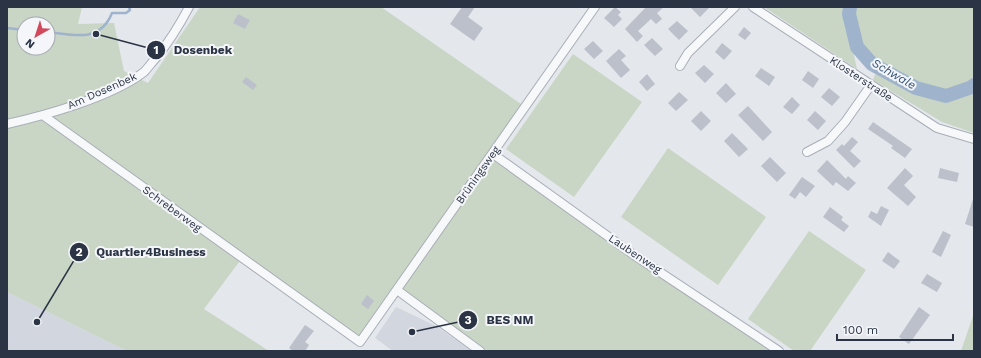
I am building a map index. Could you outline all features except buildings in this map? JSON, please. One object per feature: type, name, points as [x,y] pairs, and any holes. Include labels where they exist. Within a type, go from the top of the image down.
[{"type":"street","name":"Am Dosenbek","points":[[7,124],[44,116],[94,97],[122,84],[144,71],[174,36],[189,7]]},
{"type":"street","name":"Brüningsweg","points":[[360,342],[493,154],[524,106],[595,7]]},
{"type":"street","points":[[680,66],[688,53],[735,7]]},
{"type":"street","name":"Klosterstraße","points":[[753,7],[937,128],[974,139]]},
{"type":"street","points":[[807,152],[828,141],[845,122],[871,85]]},
{"type":"street","name":"Schreberweg","points":[[44,116],[360,342]]},
{"type":"street","name":"Laubenweg","points":[[493,154],[634,255],[779,351]]},
{"type":"street","points":[[397,290],[480,351]]},
{"type":"shaded area","points":[[7,292],[127,351],[7,351]]},
{"type":"shaded area","points":[[396,307],[436,326],[472,351],[393,351],[375,338]]},
{"type":"green space","points":[[7,7],[82,7],[78,24],[114,23],[124,71],[148,83],[200,7],[381,7],[524,106],[493,154],[779,351],[480,351],[397,290],[360,342],[242,258],[204,309],[269,351],[127,351],[7,292]]},
{"type":"green space","points":[[764,7],[974,7],[974,133],[942,122],[873,80],[876,72],[853,51],[857,69]]},
{"type":"green space","points":[[573,54],[642,102],[574,197],[506,149]]},
{"type":"green space","points":[[668,148],[766,217],[718,285],[621,217]]},
{"type":"green space","points":[[809,231],[866,270],[810,351],[794,351],[748,319]]},
{"type":"green space","points":[[974,313],[974,351],[961,351]]},
{"type":"waterway","points":[[56,33],[85,35],[93,33],[101,29],[107,23],[112,13],[126,13],[130,10],[129,7]]},
{"type":"waterway","name":"Schwale","points":[[850,7],[849,14],[857,47],[872,64],[916,88],[946,96],[974,85]]},
{"type":"waterway","points":[[7,28],[16,29]]},
{"type":"place","name":"Dosenbek","points":[[96,34]]},
{"type":"place","name":"Quartier4Business","points":[[37,322]]},
{"type":"place","name":"BES NM","points":[[412,332]]}]
